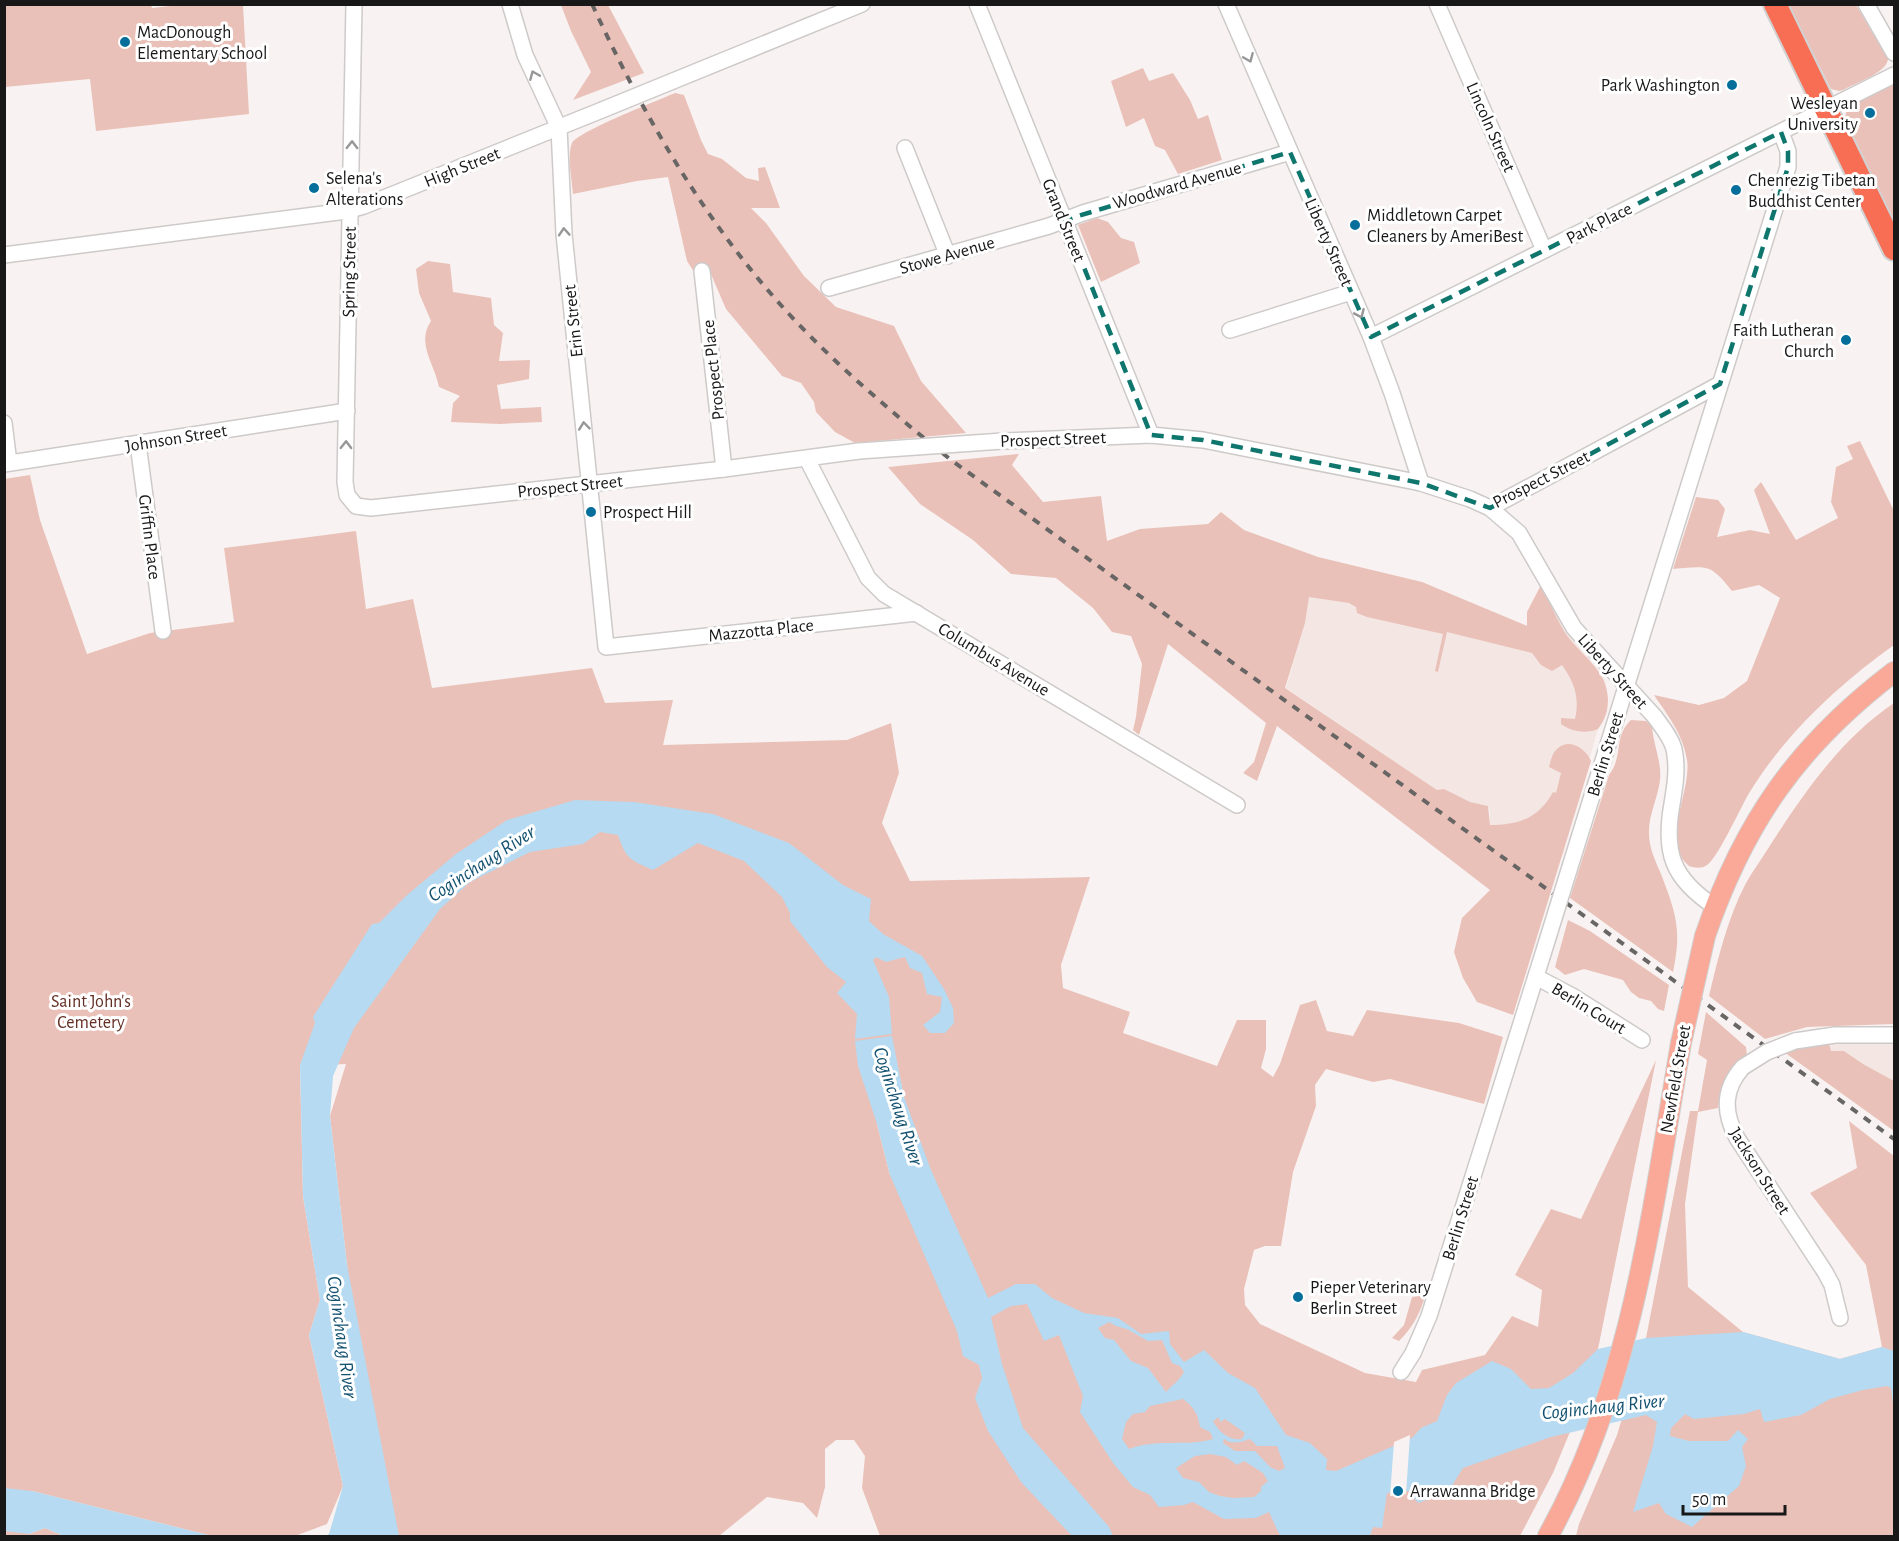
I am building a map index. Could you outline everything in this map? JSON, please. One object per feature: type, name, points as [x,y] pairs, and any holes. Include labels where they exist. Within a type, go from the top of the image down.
[{"type":"highway","points":[[1775,4],[1894,249]]},
{"type":"main road","name":"Newfield Street","points":[[1548,1536],[1578,1476],[1603,1412],[1630,1322],[1682,1043],[1705,936],[1715,907],[1745,840],[1781,783],[1824,733],[1894,672]]},
{"type":"street","name":"Spring Street","points":[[352,502],[347,495],[345,482],[354,4]]},
{"type":"street","name":"Erin Street","points":[[510,4],[525,55],[559,128],[564,234],[606,647]]},
{"type":"street","name":"High Street","points":[[4,255],[351,210],[862,4]]},
{"type":"street","name":"Grand Street","points":[[977,4],[1151,435]]},
{"type":"street","name":"Liberty Street","points":[[1226,4],[1371,337],[1421,483]]},
{"type":"street","name":"Lincoln Street","points":[[1437,4],[1544,250]]},
{"type":"street","points":[[1866,4],[1894,53]]},
{"type":"street","name":"Park Place","points":[[1371,337],[1894,75]]},
{"type":"street","name":"Berlin Street","points":[[1401,1372],[1413,1353],[1429,1317],[1788,167],[1788,151],[1781,132]]},
{"type":"street","points":[[905,148],[948,256]]},
{"type":"street","name":"Woodward Avenue","points":[[1065,220],[1290,152]]},
{"type":"street","name":"Stowe Avenue","points":[[829,288],[948,256],[1065,220]]},
{"type":"street","name":"Prospect Place","points":[[702,271],[724,469]]},
{"type":"street","points":[[1230,330],[1351,292]]},
{"type":"street","name":"Prospect Street","points":[[352,502],[362,508],[371,508],[724,469],[859,451],[1003,441],[1151,435],[1212,441],[1421,483],[1490,508],[1720,384]]},
{"type":"street","name":"Johnson Street","points":[[7,463],[347,411]]},
{"type":"street","points":[[4,423],[7,463]]},
{"type":"street","name":"Griffin Place","points":[[138,444],[163,631]]},
{"type":"street","name":"Columbus Avenue","points":[[807,459],[868,578],[884,594],[1237,805]]},
{"type":"street","name":"Liberty Street","points":[[1490,508],[1519,533],[1574,628],[1666,732],[1673,747],[1676,764],[1668,841],[1672,858],[1679,874],[1688,885],[1715,907]]},
{"type":"street","name":"Mazzotta Place","points":[[606,647],[917,613]]},
{"type":"street","name":"Berlin Court","points":[[1536,976],[1642,1040]]},
{"type":"street","name":"Jackson Street","points":[[1840,1318],[1832,1285],[1825,1272],[1737,1138],[1729,1122],[1727,1107],[1729,1093],[1734,1077],[1743,1066],[1767,1052],[1795,1041],[1827,1036],[1894,1035]]},
{"type":"highlighted area","points":[[1781,132],[1788,151],[1788,167],[1720,384],[1490,508],[1421,483],[1203,440],[1151,435],[1065,220],[1290,152],[1371,337]]},
{"type":"shaded area","points":[[1422,582],[1527,626],[1527,612],[1541,585],[1565,631],[1605,680],[1607,712],[1598,729],[1562,857],[1490,825],[1488,806],[1437,790],[1286,688],[1305,623],[1309,597]]},
{"type":"shaded area","points":[[1830,1041],[1848,1044],[1894,1043],[1894,1081],[1844,1051],[1830,1051]]},
{"type":"green space","name":"MacDonough Elementary School","points":[[151,4],[152,8],[188,4],[243,5],[249,114],[96,131],[90,79],[5,87],[5,5]]},
{"type":"green space","points":[[561,5],[608,5],[644,73],[573,100],[591,72]]},
{"type":"green space","points":[[1789,5],[1856,5],[1888,59],[1886,64],[1870,77],[1843,90],[1831,89]]},
{"type":"green space","points":[[1143,68],[1149,81],[1173,73],[1190,100],[1198,119],[1208,115],[1222,160],[1178,174],[1165,150],[1155,146],[1144,118],[1126,127],[1111,81]]},
{"type":"green space","points":[[1894,84],[1894,220],[1846,121],[1846,116],[1851,106]]},
{"type":"green space","points":[[675,93],[684,95],[708,154],[722,159],[746,178],[759,181],[758,168],[765,167],[780,208],[751,208],[766,223],[804,276],[836,307],[894,326],[921,381],[966,433],[855,443],[835,432],[816,412],[814,402],[801,383],[782,376],[726,309],[710,272],[694,272],[687,261],[668,177],[573,194],[570,161],[572,143],[577,138],[603,124]]},
{"type":"green space","points":[[1097,218],[1108,222],[1121,238],[1134,242],[1140,263],[1101,282],[1078,225]]},
{"type":"green space","points":[[428,261],[450,264],[453,292],[491,298],[494,325],[503,333],[499,361],[530,360],[529,379],[497,385],[501,409],[541,407],[542,422],[500,424],[451,422],[453,403],[460,396],[439,387],[426,345],[425,337],[431,321],[419,293],[416,269]]},
{"type":"green space","points":[[1860,441],[1894,511],[1894,645],[1833,694],[1795,732],[1762,773],[1711,861],[1703,867],[1689,866],[1681,856],[1677,844],[1687,760],[1670,718],[1654,695],[1699,705],[1724,698],[1747,681],[1780,598],[1759,585],[1732,591],[1718,575],[1707,568],[1673,569],[1696,497],[1718,500],[1725,509],[1717,537],[1750,530],[1770,534],[1754,490],[1761,482],[1796,540],[1838,518],[1831,502],[1836,467],[1853,459],[1847,446]]},
{"type":"green space","points":[[1019,454],[1012,465],[1043,502],[1101,496],[1107,541],[1140,529],[1208,524],[1221,512],[1244,530],[1318,557],[1422,582],[1527,626],[1527,612],[1541,585],[1564,631],[1603,679],[1608,703],[1606,715],[1598,729],[1579,731],[1561,724],[1561,718],[1575,719],[1577,704],[1573,684],[1562,665],[1552,671],[1541,665],[1532,653],[1447,632],[1438,672],[1435,671],[1443,634],[1367,617],[1357,613],[1356,607],[1349,603],[1309,597],[1305,623],[1285,688],[1437,790],[1444,789],[1470,802],[1488,806],[1490,825],[1510,824],[1527,818],[1541,808],[1553,792],[1556,793],[1561,773],[1549,767],[1553,754],[1558,748],[1568,744],[1577,746],[1589,757],[1591,761],[1513,1015],[1477,1002],[1463,978],[1454,952],[1462,918],[1490,890],[1277,726],[1257,781],[1243,773],[1254,762],[1266,723],[1168,644],[1139,735],[1133,730],[1142,664],[1131,636],[1112,632],[1093,608],[1056,578],[1011,574],[973,540],[920,504],[888,467]]},
{"type":"green space","name":"Saint John's Cemetery","points":[[30,475],[40,520],[87,654],[150,633],[234,622],[224,548],[356,531],[366,609],[413,599],[432,688],[592,668],[605,703],[673,700],[663,745],[847,740],[891,723],[899,773],[882,823],[910,881],[1090,877],[1061,965],[1063,988],[1130,1012],[1123,1033],[1217,1066],[1237,1020],[1266,1020],[1266,1049],[1261,1068],[1273,1077],[1280,1064],[1300,1005],[1316,1000],[1327,1031],[1353,1036],[1367,1010],[1459,1023],[1503,1037],[1484,1104],[1390,1079],[1373,1082],[1326,1069],[1315,1085],[1316,1106],[1293,1172],[1281,1246],[1265,1246],[1254,1250],[1244,1289],[1245,1305],[1260,1324],[1365,1373],[1416,1382],[1422,1370],[1485,1355],[1512,1316],[1538,1327],[1542,1290],[1515,1275],[1551,1209],[1581,1219],[1656,1060],[1598,1349],[1584,1398],[1553,1473],[1520,1536],[880,1536],[862,1488],[865,1456],[854,1440],[836,1440],[825,1449],[825,1487],[817,1518],[803,1503],[767,1497],[719,1536],[383,1536],[330,1116],[346,1064],[300,1066],[303,1196],[320,1300],[309,1335],[343,1486],[327,1524],[295,1536],[212,1536],[32,1491],[29,1534],[45,1528],[64,1536],[5,1536],[4,479]],"holes":[[[891,1036],[904,1097],[890,1175],[877,1124]]]},
{"type":"green space","points":[[1894,703],[1894,1024],[1807,1027],[1765,1039],[1709,996],[1734,910],[1749,878],[1811,785],[1858,732]]},
{"type":"green space","points":[[1631,720],[1646,721],[1652,726],[1659,760],[1660,780],[1650,820],[1649,839],[1676,922],[1677,944],[1673,972],[1570,898],[1609,775],[1614,768],[1622,733]]},
{"type":"green space","points":[[1568,920],[1590,931],[1669,985],[1664,1011],[1658,1009],[1651,1001],[1639,998],[1631,992],[1623,980],[1584,969],[1565,975],[1555,967]]},
{"type":"green space","points":[[1706,1012],[1746,1047],[1747,1056],[1727,1079],[1721,1092],[1718,1108],[1698,1112],[1685,1204],[1688,1287],[1743,1332],[1840,1359],[1882,1347],[1866,1265],[1810,1193],[1857,1168],[1849,1121],[1894,1156],[1894,1536],[1576,1536],[1617,1435],[1646,1338],[1690,1111],[1698,1111],[1707,1060],[1698,1054]]},
{"type":"green space","points":[[1829,1044],[1831,1051],[1844,1051],[1894,1081],[1894,1131],[1784,1052],[1813,1045]]},
{"type":"green space","points":[[1420,1296],[1424,1300],[1411,1327],[1399,1341],[1392,1338],[1404,1325],[1412,1297]]},
{"type":"water","name":"Coginchaug River","points":[[575,800],[634,802],[713,814],[789,843],[843,885],[871,899],[869,921],[883,934],[922,956],[944,989],[953,1008],[954,1023],[945,1033],[930,1033],[923,1025],[940,1012],[942,997],[927,994],[922,973],[910,968],[905,957],[886,962],[876,957],[873,960],[889,997],[892,1034],[855,1039],[857,1014],[837,993],[846,982],[827,967],[790,921],[790,913],[782,897],[744,861],[698,843],[653,870],[630,858],[618,835],[600,832],[583,844],[530,852],[470,882],[440,909],[354,1028],[333,1076],[330,1116],[347,1265],[399,1536],[325,1536],[329,1534],[343,1486],[309,1335],[320,1300],[303,1196],[300,1065],[315,1023],[313,1017],[372,924],[379,923],[406,896],[456,854],[507,820]]},
{"type":"water","name":"Coginchaug River","points":[[892,1036],[904,1097],[931,1170],[988,1298],[1016,1284],[1035,1284],[1052,1298],[1084,1313],[1118,1318],[1141,1334],[1169,1331],[1170,1344],[1184,1362],[1204,1350],[1228,1373],[1255,1388],[1286,1435],[1310,1443],[1327,1459],[1326,1470],[1336,1471],[1412,1438],[1421,1428],[1437,1421],[1447,1395],[1456,1383],[1492,1361],[1511,1369],[1531,1389],[1549,1388],[1573,1373],[1598,1349],[1646,1338],[1743,1332],[1840,1359],[1882,1347],[1894,1351],[1894,1411],[1891,1388],[1887,1386],[1830,1399],[1801,1415],[1764,1422],[1760,1409],[1744,1414],[1694,1419],[1685,1414],[1671,1428],[1670,1436],[1689,1441],[1728,1441],[1738,1430],[1748,1439],[1742,1447],[1746,1466],[1739,1486],[1692,1527],[1666,1514],[1659,1503],[1633,1512],[1653,1446],[1657,1422],[1646,1415],[1551,1437],[1463,1468],[1448,1492],[1418,1503],[1409,1491],[1387,1493],[1382,1528],[1373,1527],[1370,1536],[1280,1536],[1269,1512],[1256,1518],[1224,1519],[1193,1502],[1159,1507],[1150,1495],[1133,1487],[1113,1463],[1080,1412],[1083,1396],[1059,1335],[1044,1341],[1027,1304],[1011,1306],[991,1317],[1002,1364],[1023,1428],[1109,1527],[1113,1536],[1072,1536],[1021,1482],[988,1431],[975,1398],[982,1378],[979,1365],[963,1356],[957,1331],[890,1175],[877,1124],[858,1066],[855,1041]],"holes":[[[1109,1322],[1148,1341],[1162,1340],[1172,1363],[1180,1366],[1184,1372],[1166,1392],[1148,1368],[1131,1361],[1114,1340],[1105,1338],[1098,1328]],[[1183,1399],[1195,1411],[1200,1427],[1210,1432],[1213,1439],[1150,1444],[1129,1449],[1122,1439],[1126,1422],[1133,1414],[1145,1412],[1150,1406]],[[1219,1417],[1220,1422],[1225,1419],[1245,1433],[1242,1439],[1229,1437],[1221,1432],[1213,1421]],[[1224,1439],[1233,1442],[1250,1439],[1257,1446],[1277,1446],[1285,1468],[1279,1471],[1270,1467],[1255,1451],[1235,1451],[1223,1443]],[[1210,1454],[1226,1457],[1237,1465],[1244,1461],[1263,1473],[1268,1481],[1254,1497],[1233,1498],[1209,1492],[1199,1482],[1183,1478],[1176,1468],[1195,1456]]]},
{"type":"water","points":[[5,1488],[32,1491],[212,1536],[64,1536],[45,1528],[29,1534],[5,1531]]},
{"type":"pier","points":[[1410,1435],[1406,1494],[1390,1496],[1394,1442]]},
{"type":"railway","points":[[592,4],[633,87],[678,167],[730,243],[789,314],[867,390],[951,460],[1894,1139]]},
{"type":"place","name":"MacDonough Elementary School","points":[[125,42]]},
{"type":"place","name":"Park Washington","points":[[1732,85]]},
{"type":"place","name":"Wesleyan University","points":[[1870,113]]},
{"type":"place","name":"Selena's Alterations","points":[[314,188]]},
{"type":"place","name":"Chenrezig Tibetan Buddhist Center","points":[[1736,190]]},
{"type":"place","name":"Middletown Carpet Cleaners by AmeriBest","points":[[1355,225]]},
{"type":"place","name":"Faith Lutheran Church","points":[[1846,340]]},
{"type":"place","name":"Prospect Hill","points":[[591,512]]},
{"type":"place","name":"Pieper Veterinary Berlin Street","points":[[1298,1297]]},
{"type":"place","name":"Arrawanna Bridge","points":[[1398,1491]]}]
